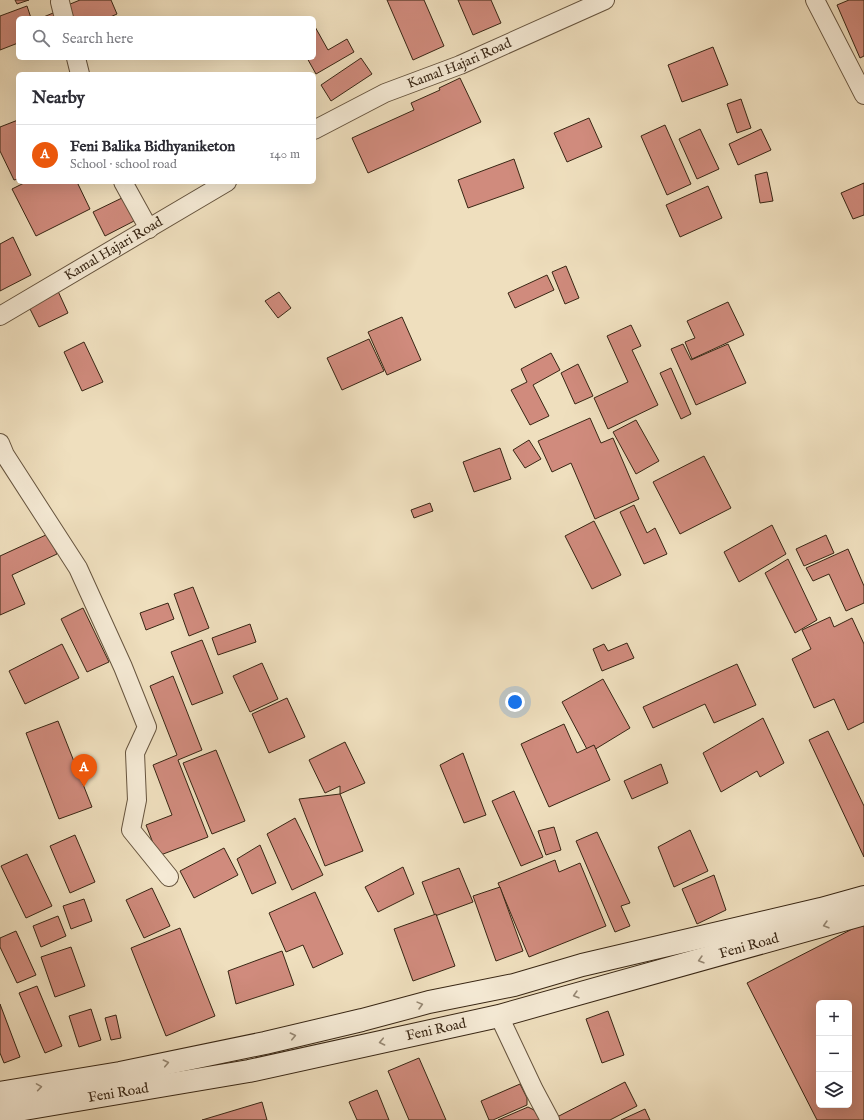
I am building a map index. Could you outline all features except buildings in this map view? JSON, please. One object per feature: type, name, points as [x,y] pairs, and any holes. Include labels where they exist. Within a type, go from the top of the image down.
[{"type":"main road","points":[[0,1093],[120,1073],[265,1043],[362,1020],[429,1002],[514,985],[582,965],[821,909],[864,897]]},
{"type":"main road","name":"Feni Road","points":[[0,1113],[249,1071],[500,1016],[864,914]]},
{"type":"street","name":"Kamal Hajari Road","points":[[316,129],[384,93],[460,66],[605,0]]},
{"type":"street","points":[[815,0],[864,95]]},
{"type":"street","points":[[76,60],[80,72]]},
{"type":"street","points":[[124,184],[149,229]]},
{"type":"street","name":"Kamal Hajari Road","points":[[0,316],[224,184]]},
{"type":"street","points":[[0,443],[5,455],[78,568],[124,667],[147,727],[135,753],[137,800],[131,830],[169,877]]},
{"type":"street","points":[[500,1016],[534,1090],[550,1120]]},
{"type":"place","name":"Feni Balika Bidhyaniketon","points":[[84,787]]}]
